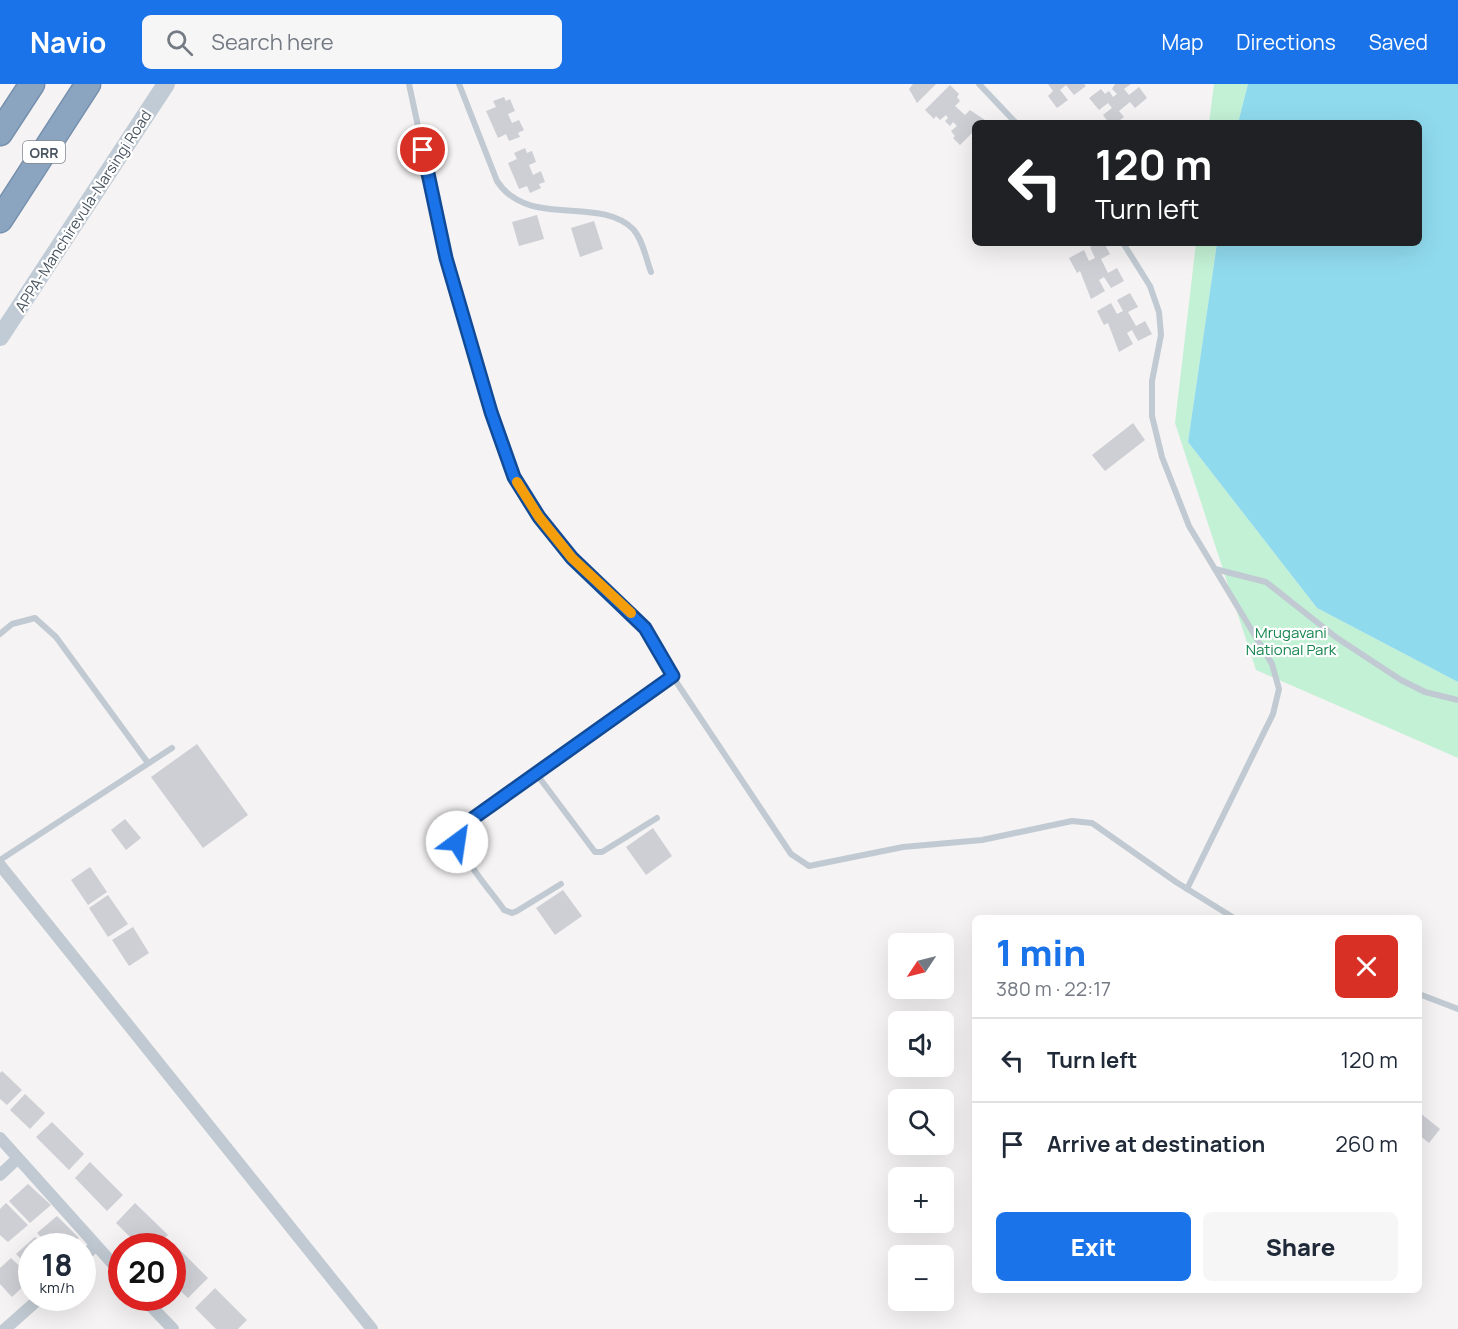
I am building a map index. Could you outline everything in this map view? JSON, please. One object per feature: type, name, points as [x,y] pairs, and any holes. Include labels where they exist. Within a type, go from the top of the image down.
[{"type":"highway","points":[[0,133],[32,84]]},
{"type":"highway","name":"ORR","points":[[0,220],[88,84]]},
{"type":"main road","name":"APPA-Manchirevula-Narsingi Road","points":[[0,338],[166,84]]},
{"type":"street","points":[[0,865],[372,1329]]},
{"type":"street","points":[[0,1138],[83,1233]]},
{"type":"street","points":[[0,1175],[18,1159]]},
{"type":"street","points":[[96,1247],[108,1259]]},
{"type":"street","points":[[5,1329],[25,1311]]},
{"type":"street","points":[[156,1311],[173,1329]]},
{"type":"lane","points":[[409,84],[446,258],[491,412],[514,477],[539,517],[572,558],[645,628],[673,676],[791,854],[809,866],[903,847],[982,840],[1072,821],[1092,823],[1228,915]]},
{"type":"lane","points":[[459,84],[497,181],[504,192],[521,204],[609,216],[632,228],[639,239],[651,272]]},
{"type":"lane","points":[[979,84],[1013,120]]},
{"type":"lane","points":[[1124,246],[1150,286],[1159,312],[1161,335],[1152,381],[1152,417],[1162,457],[1189,525],[1258,638],[1272,664],[1280,689],[1273,714],[1187,889]]},
{"type":"lane","points":[[1215,569],[1266,582],[1337,638],[1401,680],[1425,692],[1458,700]]},
{"type":"lane","points":[[0,634],[12,624],[35,618],[56,637],[148,763]]},
{"type":"lane","points":[[561,884],[512,913],[504,910],[457,842],[458,829],[673,676]]},
{"type":"lane","points":[[0,860],[172,748]]},
{"type":"lane","points":[[535,772],[585,842],[595,852],[602,852],[657,818]]},
{"type":"lane","points":[[1422,995],[1458,1009]]},
{"type":"green space","points":[[1214,84],[1248,84],[1239,120],[1209,120]]},
{"type":"green space","name":"Mrugavani National Park","points":[[1196,246],[1217,246],[1188,442],[1317,608],[1458,682],[1458,758],[1256,670],[1175,423]]},
{"type":"water","points":[[1248,84],[1458,84],[1458,682],[1317,608],[1188,442],[1217,246],[1422,246],[1422,120],[1239,120]]},
{"type":"building","points":[[913,84],[936,84],[917,103],[909,89]]},
{"type":"building","points":[[1048,84],[1084,84],[1086,86],[1074,95],[1066,85],[1060,90],[1068,100],[1057,108],[1048,96],[1053,91]]},
{"type":"building","points":[[1115,84],[1131,84],[1124,89],[1129,95],[1139,87],[1147,98],[1135,108],[1130,102],[1119,111],[1124,117],[1120,120],[1107,120],[1103,115],[1112,108],[1108,103],[1099,110],[1089,98],[1101,89],[1105,94],[1109,91],[1113,97],[1117,94],[1112,89]]},
{"type":"building","points":[[950,85],[959,94],[957,97],[960,101],[955,106],[965,115],[970,110],[985,120],[972,120],[972,133],[960,145],[953,138],[955,136],[951,131],[957,126],[953,122],[950,126],[945,121],[948,118],[946,115],[940,120],[936,116],[934,119],[925,110]]},
{"type":"building","points":[[504,97],[506,101],[510,99],[515,111],[508,114],[512,123],[519,120],[524,130],[518,133],[520,137],[509,141],[506,134],[498,138],[486,111],[496,107],[493,101]]},
{"type":"building","points":[[525,148],[527,153],[532,151],[536,162],[529,165],[533,175],[541,171],[545,182],[539,184],[541,188],[530,193],[527,186],[519,189],[508,163],[517,159],[514,153]]},
{"type":"building","points":[[537,215],[544,239],[519,246],[512,222]]},
{"type":"building","points":[[594,221],[603,249],[580,257],[571,228]]},
{"type":"building","points":[[1106,246],[1110,254],[1101,259],[1108,273],[1117,268],[1124,281],[1111,288],[1104,277],[1099,280],[1105,291],[1091,299],[1080,271],[1077,273],[1069,258],[1084,250],[1089,261],[1095,258],[1090,247]]},
{"type":"building","points":[[1130,293],[1138,307],[1128,312],[1136,326],[1145,321],[1152,334],[1138,341],[1132,330],[1127,333],[1133,344],[1119,352],[1108,323],[1104,325],[1097,311],[1111,303],[1117,314],[1123,311],[1117,300]]},
{"type":"building","points":[[1133,423],[1145,440],[1105,471],[1092,455]]},
{"type":"building","points":[[197,744],[248,815],[203,848],[151,777]]},
{"type":"building","points":[[125,819],[141,838],[126,850],[111,830]]},
{"type":"building","points":[[653,828],[672,856],[646,875],[626,847]]},
{"type":"building","points":[[90,867],[107,892],[88,905],[71,880]]},
{"type":"building","points":[[563,890],[582,916],[555,935],[536,908]]},
{"type":"building","points":[[108,895],[128,924],[108,937],[89,908]]},
{"type":"building","points":[[133,927],[149,953],[129,966],[112,940]]},
{"type":"building","points":[[2,1071],[22,1090],[7,1105],[0,1099],[0,1073]]},
{"type":"building","points":[[25,1094],[45,1113],[30,1129],[10,1110]]},
{"type":"building","points":[[1422,1114],[1440,1129],[1429,1143],[1422,1137]]},
{"type":"building","points":[[52,1122],[84,1154],[69,1170],[36,1137]]},
{"type":"building","points":[[90,1162],[123,1195],[107,1211],[75,1178]]},
{"type":"building","points":[[28,1184],[51,1205],[30,1223],[9,1201]]},
{"type":"building","points":[[6,1203],[28,1225],[8,1242],[0,1235],[0,1209]]},
{"type":"building","points":[[135,1203],[166,1233],[126,1233],[116,1223]]},
{"type":"building","points":[[57,1216],[74,1233],[37,1233]]},
{"type":"building","points":[[186,1256],[208,1278],[188,1298],[186,1296]]},
{"type":"building","points":[[11,1258],[18,1265],[18,1291],[12,1297],[0,1284],[0,1268]]},
{"type":"building","points":[[215,1288],[247,1320],[238,1329],[216,1329],[195,1308]]},
{"type":"slow traffic","points":[[517,482],[539,517],[572,558],[631,613]]},
{"type":"route","points":[[423,150],[446,258],[491,412],[514,477],[539,517],[572,558],[622,603],[645,628],[673,676],[525,779],[458,829],[457,842]]}]
